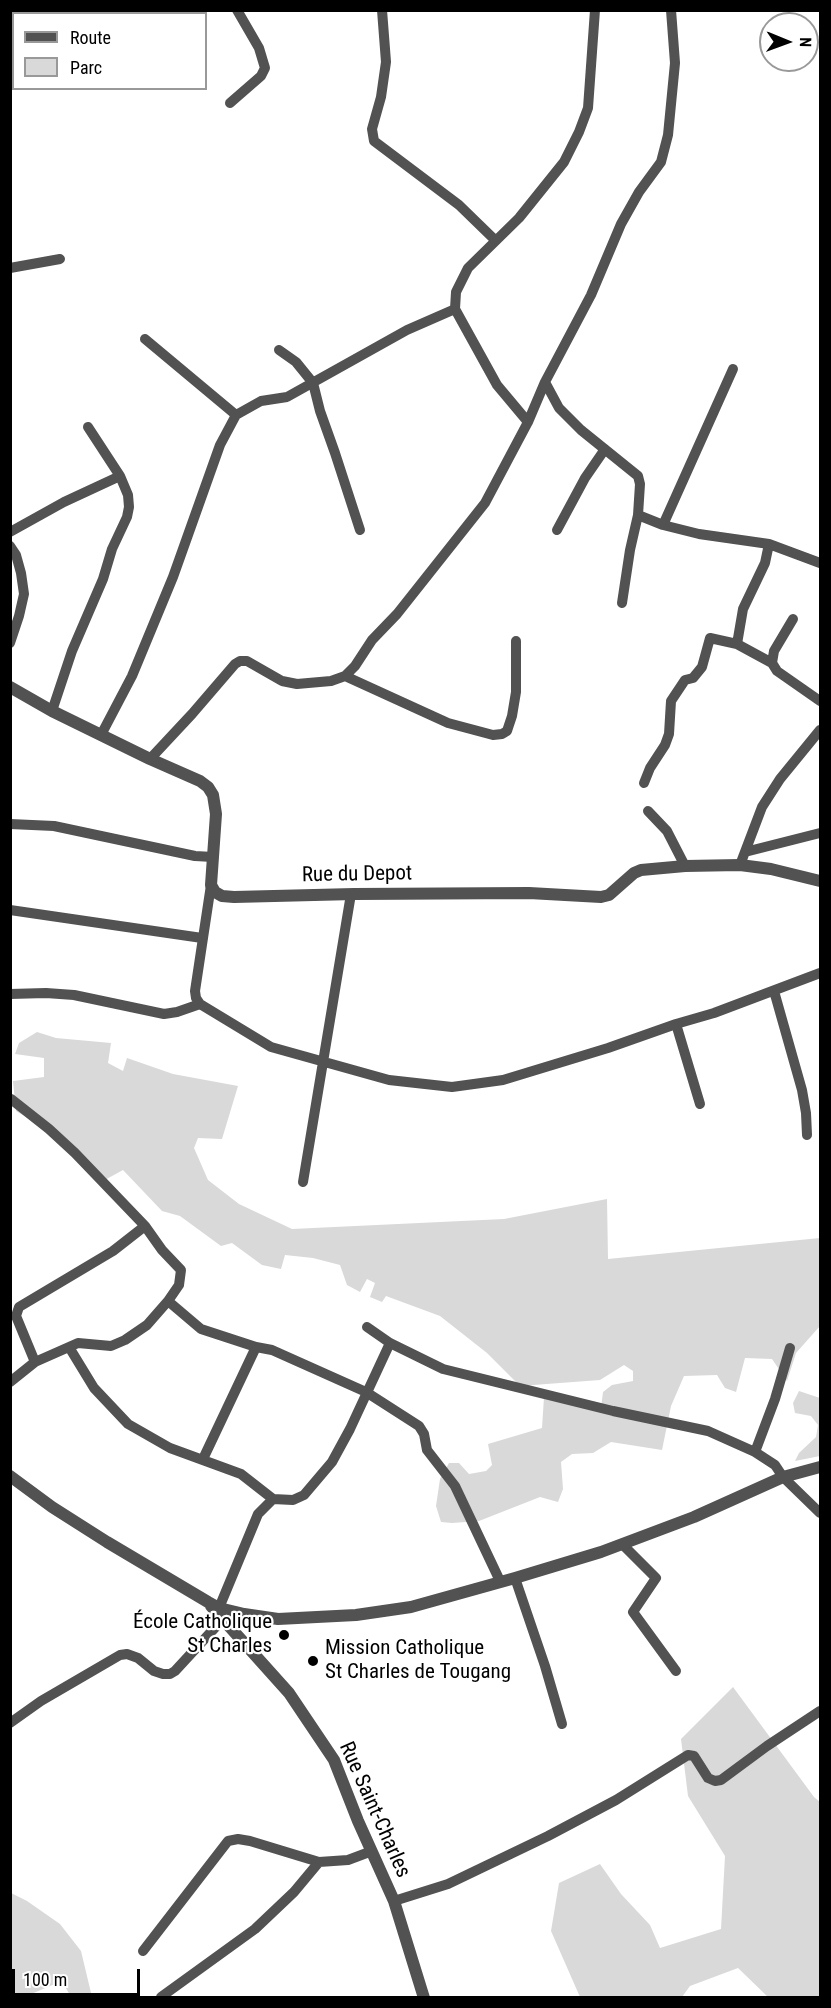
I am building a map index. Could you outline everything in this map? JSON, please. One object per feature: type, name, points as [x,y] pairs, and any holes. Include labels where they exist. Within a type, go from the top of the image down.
[{"type":"street","points":[[230,103],[261,76],[265,68],[259,48],[237,10]]},
{"type":"street","points":[[382,10],[386,62],[381,97],[372,129],[374,141],[459,205],[495,240]]},
{"type":"street","points":[[528,422],[497,385],[455,309],[456,292],[465,274],[495,240],[519,218],[564,162],[579,132],[588,108],[595,10]]},
{"type":"street","points":[[150,759],[240,661],[247,661],[282,681],[297,684],[331,681],[345,676],[485,503],[591,294],[621,224],[639,192],[661,162],[668,135],[675,63],[671,10]]},
{"type":"street","points":[[10,268],[60,259]]},
{"type":"street","points":[[101,735],[137,665],[173,578],[220,445],[236,415],[261,401],[287,397],[407,330],[455,309]]},
{"type":"street","points":[[145,339],[236,415]]},
{"type":"street","points":[[279,350],[296,362],[313,383],[320,411],[360,530]]},
{"type":"street","points":[[663,525],[733,369]]},
{"type":"street","points":[[545,382],[559,408],[638,476],[640,484],[638,514],[622,603]]},
{"type":"street","points":[[52,711],[72,651],[103,579],[129,507],[128,495],[120,476],[88,427]]},
{"type":"street","points":[[557,530],[585,478],[605,449]]},
{"type":"street","points":[[10,532],[64,502],[120,476]]},
{"type":"street","points":[[638,514],[663,525],[699,534],[769,544],[820,563]]},
{"type":"street","points":[[737,644],[743,609],[765,563],[769,544]]},
{"type":"street","points":[[10,546],[19,564],[24,594],[20,616],[10,643]]},
{"type":"street","points":[[772,663],[774,651],[794,619]]},
{"type":"street","points":[[644,783],[650,768],[666,745],[671,701],[685,681],[693,678],[702,667],[708,640],[714,637],[737,644],[772,663],[777,671],[820,702]]},
{"type":"street","points":[[345,676],[448,723],[493,735],[502,734],[507,731],[516,692],[516,641]]},
{"type":"street","points":[[10,687],[52,711],[200,781],[208,787],[215,804],[213,857],[195,991],[196,998],[200,1004],[271,1047],[389,1080],[452,1088],[503,1080],[608,1048],[676,1024],[714,1014],[820,973]]},
{"type":"street","points":[[740,865],[762,807],[780,779],[820,730]]},
{"type":"street","points":[[648,811],[666,831],[685,866]]},
{"type":"street","points":[[10,824],[54,826],[186,855],[213,857]]},
{"type":"street","points":[[744,852],[820,833]]},
{"type":"street","name":"Rue du Depot","points":[[211,885],[215,892],[222,896],[234,897],[529,893],[601,897],[609,894],[641,870],[740,865],[771,869],[820,881]]},
{"type":"street","points":[[303,1182],[351,894]]},
{"type":"street","points":[[10,910],[202,939]]},
{"type":"street","points":[[774,991],[802,1090],[807,1135]]},
{"type":"street","points":[[10,994],[74,995],[164,1014],[200,1004]]},
{"type":"street","points":[[676,1024],[700,1104]]},
{"type":"street","points":[[10,1086],[11,1100],[49,1129],[75,1153],[145,1226],[162,1250],[181,1270],[179,1285],[168,1301],[147,1325],[125,1340],[111,1346],[78,1343],[35,1362],[10,1382]]},
{"type":"street","points":[[35,1362],[16,1316],[19,1307],[104,1256],[145,1226]]},
{"type":"street","points":[[168,1301],[201,1329],[272,1350],[366,1392],[419,1426],[424,1434],[427,1450],[455,1486],[500,1581]]},
{"type":"street","points":[[367,1327],[390,1343],[444,1369],[613,1411],[708,1431],[754,1452],[775,1465],[783,1477],[820,1513]]},
{"type":"street","points":[[69,1347],[93,1388],[128,1424],[170,1448],[241,1474],[273,1499],[292,1500],[304,1495],[332,1462],[390,1343]]},
{"type":"street","points":[[203,1459],[256,1347]]},
{"type":"street","points":[[754,1452],[775,1399],[790,1348]]},
{"type":"street","points":[[10,1476],[52,1507],[216,1610],[278,1618],[356,1615],[411,1607],[515,1578],[622,1544],[694,1517],[783,1477],[820,1467]]},
{"type":"street","points":[[10,1723],[41,1701],[120,1655],[127,1654],[138,1658],[154,1671],[163,1674],[175,1671],[216,1610],[258,1514],[273,1499]]},
{"type":"street","points":[[622,1544],[656,1578],[633,1612],[676,1671]]},
{"type":"street","points":[[515,1578],[562,1724]]},
{"type":"street","name":"Rue Saint-Charles","points":[[216,1610],[289,1693],[334,1760],[394,1901],[424,1998]]},
{"type":"street","points":[[394,1901],[448,1884],[548,1836],[616,1800],[688,1755],[694,1756],[708,1778],[715,1781],[721,1780],[820,1711]]},
{"type":"street","points":[[143,1951],[228,1841],[250,1840],[319,1862],[348,1860],[372,1851]]},
{"type":"street","points":[[161,1997],[255,1929],[294,1892],[319,1862]]},
{"type":"green space","points":[[37,1032],[56,1038],[111,1043],[108,1063],[123,1071],[127,1058],[173,1074],[238,1086],[222,1139],[198,1138],[194,1148],[208,1180],[239,1204],[292,1229],[504,1219],[607,1199],[608,1259],[820,1238],[820,1326],[796,1353],[787,1381],[772,1359],[745,1358],[736,1392],[725,1388],[717,1375],[684,1376],[671,1406],[662,1450],[611,1442],[593,1453],[572,1454],[561,1462],[563,1489],[558,1502],[540,1497],[479,1521],[441,1522],[436,1506],[440,1479],[449,1463],[459,1463],[469,1474],[486,1471],[492,1465],[488,1444],[542,1428],[544,1397],[601,1408],[603,1392],[612,1385],[633,1381],[633,1371],[624,1365],[600,1380],[520,1386],[487,1353],[440,1316],[386,1296],[382,1302],[370,1297],[375,1283],[367,1279],[360,1292],[347,1285],[340,1265],[313,1258],[285,1255],[281,1269],[262,1265],[232,1243],[221,1246],[180,1216],[162,1211],[123,1170],[103,1181],[31,1120],[16,1111],[13,1081],[44,1077],[44,1058],[15,1054],[19,1043]]},
{"type":"green space","points":[[799,1391],[820,1398],[820,1456],[795,1461],[799,1453],[816,1437],[818,1425],[811,1416],[795,1413],[793,1403]]},
{"type":"green space","points":[[733,1687],[820,1802],[820,1997],[768,1997],[738,1968],[690,1986],[682,1997],[580,1997],[551,1931],[559,1883],[600,1864],[621,1894],[650,1925],[660,1948],[721,1929],[725,1856],[688,1796],[681,1739]]},
{"type":"green space","points":[[11,1893],[60,1924],[81,1951],[92,1997],[71,1997],[62,1981],[24,1997],[11,1997]]},
{"type":"place","name":"École Catholique St Charles","points":[[284,1635]]},
{"type":"place","name":"Mission Catholique St Charles de Tougang","points":[[313,1661]]}]
